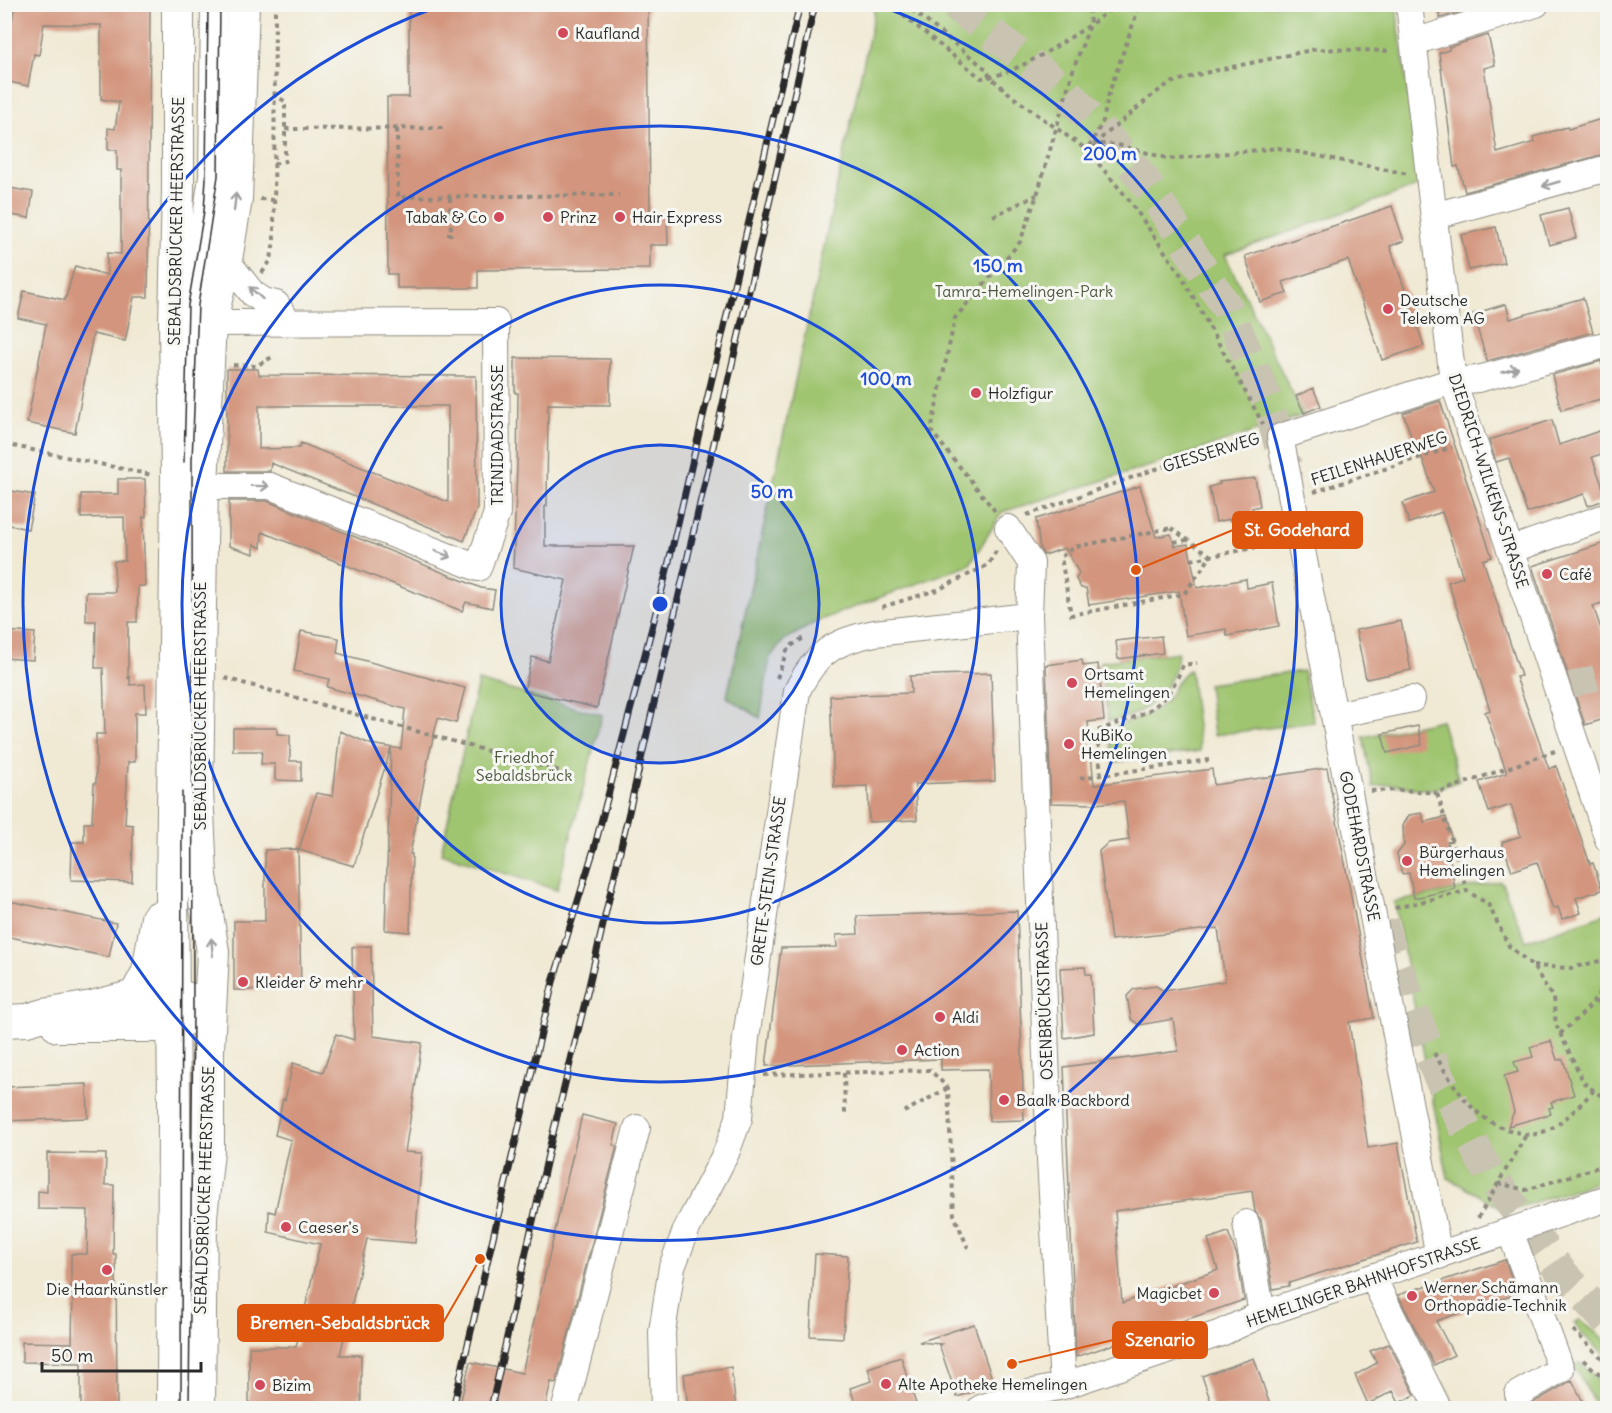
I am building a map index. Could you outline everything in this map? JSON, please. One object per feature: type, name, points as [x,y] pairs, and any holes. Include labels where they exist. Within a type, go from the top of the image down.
[{"type":"main road","name":"SEBALDSBRÜCKER HEERSTRASSE","points":[[178,4],[178,187],[192,323],[189,481],[172,895],[186,1009],[208,1151],[201,1217],[199,1408]]},
{"type":"main road","name":"SEBALDSBRÜCKER HEERSTRASSE","points":[[192,323],[236,199],[243,4]]},
{"type":"main road","name":"SEBALDSBRÜCKER HEERSTRASSE","points":[[173,1408],[186,1009],[213,952],[201,876],[197,791],[198,671],[189,481]]},
{"type":"main road","points":[[135,996],[148,972],[158,912],[172,895]]},
{"type":"main road","points":[[16,1021],[92,1007],[135,996],[186,1009]]},
{"type":"main road","points":[[16,1021],[47,1026],[186,1009]]},
{"type":"street","points":[[214,4],[212,177],[208,214],[212,266],[253,294],[276,304],[288,322]]},
{"type":"street","name":"DIEDRICH-WILKENS-STRASSE","points":[[1409,4],[1453,381],[1510,550],[1564,687],[1575,744],[1608,839]]},
{"type":"street","points":[[1414,47],[1536,4]]},
{"type":"street","points":[[1434,216],[1608,168]]},
{"type":"street","name":"TRINIDADSTRASSE","points":[[189,481],[270,486],[478,568],[497,513],[496,322],[192,323]]},
{"type":"street","points":[[185,1408],[188,484],[192,323]]},
{"type":"street","name":"GIESSERWEG","points":[[1280,437],[1453,381],[1478,379],[1608,344]]},
{"type":"street","name":"GODEHARDSTRASSE","points":[[1280,437],[1439,1256]]},
{"type":"street","points":[[1510,550],[1608,516]]},
{"type":"street","points":[[1008,528],[1031,564],[1029,616]]},
{"type":"street","name":"GRETE-STEIN-STRASSE","points":[[664,1408],[662,1332],[672,1267],[687,1228],[726,1153],[738,1118],[746,1038],[797,691],[805,675],[829,648],[852,638],[875,633],[1029,616]]},
{"type":"street","name":"OSENBRÜCKSTRASSE","points":[[1029,616],[1050,1159],[1063,1386]]},
{"type":"street","points":[[1335,715],[1412,699]]},
{"type":"street","points":[[564,1408],[637,1128]]},
{"type":"street","name":"HEMELINGER BAHNHOFSTRASSE","points":[[981,1408],[1019,1395],[1063,1386],[1221,1333],[1262,1314],[1608,1198]]},
{"type":"street","points":[[1246,1223],[1262,1314]]},
{"type":"street","points":[[1510,1231],[1561,1370],[1518,1394]]},
{"type":"street","points":[[1373,1278],[1438,1408]]},
{"type":"path","points":[[889,4],[981,78],[990,78],[1034,59],[1090,25],[1117,4]]},
{"type":"path","points":[[905,4],[986,69],[990,78],[1087,150],[1129,200],[1181,275],[1264,426],[1280,437]]},
{"type":"path","points":[[1008,528],[931,431],[955,318],[1020,242],[1037,195],[1074,67],[1090,25],[1089,4]]},
{"type":"path","points":[[1087,150],[1103,121],[1109,93],[1140,4]]},
{"type":"path","points":[[1087,150],[1170,83],[1204,73],[1316,49],[1414,47]]},
{"type":"path","points":[[274,96],[285,101],[285,161],[274,164]]},
{"type":"path","points":[[285,129],[446,128]]},
{"type":"path","points":[[397,129],[398,198],[619,195]]},
{"type":"path","points":[[1087,150],[1101,144],[1118,145],[1170,159],[1278,148],[1430,178]]},
{"type":"path","points":[[993,216],[1037,195]]},
{"type":"path","points":[[447,234],[450,234],[450,198]]},
{"type":"path","points":[[227,365],[256,366],[272,357]]},
{"type":"path","name":"GIESSERWEG","points":[[1008,528],[1019,518],[1150,471],[1261,435],[1280,437]]},
{"type":"path","name":"FEILENHAUERWEG","points":[[1293,499],[1473,440]]},
{"type":"path","points":[[4,444],[148,475],[189,481]]},
{"type":"path","points":[[1171,528],[1211,556],[1184,594],[1071,615],[1061,557],[1074,548],[1171,528]]},
{"type":"path","points":[[1191,560],[1301,538]]},
{"type":"path","points":[[1174,542],[1188,540]]},
{"type":"path","points":[[1101,775],[1097,731],[1153,708],[1173,687],[1183,665],[1197,663]]},
{"type":"path","points":[[198,671],[567,773]]},
{"type":"path","points":[[1350,792],[1404,790],[1437,793],[1575,744]]},
{"type":"path","points":[[1080,778],[1209,760]]},
{"type":"path","points":[[1437,793],[1467,891],[1488,904],[1509,946],[1533,966],[1553,998],[1556,1025],[1584,1083],[1608,1101]]},
{"type":"path","points":[[1373,912],[1467,891]]},
{"type":"path","points":[[1533,966],[1571,968],[1608,960]]},
{"type":"path","points":[[1560,1034],[1596,1001],[1608,968]]},
{"type":"path","points":[[1596,1001],[1608,1016]]},
{"type":"path","points":[[1434,1053],[1468,1105],[1486,1120],[1507,1130],[1536,1134],[1555,1126],[1575,1110],[1593,1090]]},
{"type":"path","points":[[743,1075],[930,1070],[948,1088],[954,1215],[968,1248]]},
{"type":"path","points":[[844,1072],[845,1114]]},
{"type":"path","points":[[904,1112],[948,1088]]},
{"type":"path","points":[[1480,1241],[1475,1223],[1526,1134]]},
{"type":"path","points":[[1498,1183],[1526,1190],[1608,1164]]},
{"type":"path","points":[[1592,1368],[1608,1381]]},
{"type":"green space","name":"Tamra-Hemelingen-Park","points":[[873,5],[1396,5],[1420,185],[1225,255],[1303,415],[1179,457],[1002,512],[970,564],[820,620],[784,640],[770,657],[760,718],[727,697],[874,14]]},
{"type":"green space","points":[[1178,652],[1171,678],[1156,699],[1134,714],[1108,721],[1100,662]]},
{"type":"green space","points":[[1190,670],[1200,751],[1113,762],[1110,732],[1112,729],[1158,708],[1167,699],[1178,680]]},
{"type":"green space","points":[[1303,671],[1314,722],[1214,735],[1208,684]]},
{"type":"green space","name":"Friedhof Sebaldsbrück","points":[[478,681],[602,715],[557,890],[441,853]]},
{"type":"green space","points":[[1441,720],[1459,781],[1434,789],[1391,784],[1373,787],[1363,737]]},
{"type":"green space","points":[[1501,881],[1526,941],[1607,913],[1607,1179],[1507,1211],[1448,1178],[1394,902]]},
{"type":"green space","points":[[1580,1320],[1607,1341],[1607,1357],[1583,1335],[1574,1323]]},
{"type":"green space","points":[[1580,1363],[1607,1387],[1607,1408],[1597,1408],[1574,1365]]},
{"type":"building","points":[[15,4],[150,4],[148,297],[134,297],[125,341],[93,334],[75,433],[27,423],[46,324],[18,318],[24,291],[65,300],[75,266],[107,275],[107,253],[121,254],[121,170],[117,170],[117,150],[108,150],[108,128],[115,129],[119,102],[101,99],[101,25],[44,24],[39,55],[34,54],[28,86],[4,81],[4,61]]},
{"type":"building","points":[[409,4],[648,4],[650,215],[667,215],[668,245],[650,245],[650,269],[478,270],[478,288],[397,288],[397,274],[388,274],[387,97],[409,97]]},
{"type":"building","points":[[1436,4],[1480,4],[1481,6],[1440,18]]},
{"type":"building","points":[[1488,35],[1495,65],[1484,68],[1497,153],[1535,142],[1533,137],[1608,117],[1608,153],[1465,192],[1458,166],[1454,167],[1439,53],[1449,50],[1449,47]]},
{"type":"building","points":[[4,187],[33,192],[29,218],[4,214]]},
{"type":"building","points":[[1392,206],[1404,241],[1390,246],[1424,346],[1382,360],[1348,260],[1283,282],[1287,293],[1260,302],[1245,256]]},
{"type":"building","points":[[1568,208],[1576,238],[1549,245],[1541,215]]},
{"type":"building","points":[[1496,227],[1504,263],[1469,270],[1461,235]]},
{"type":"building","points":[[1583,298],[1593,332],[1487,361],[1473,314],[1506,304],[1510,319]]},
{"type":"building","points":[[515,358],[610,359],[610,405],[548,404],[545,546],[634,546],[597,708],[524,691],[532,657],[548,661],[566,580],[513,568],[518,393],[515,393]]},
{"type":"building","points":[[1601,361],[1602,365],[1608,363],[1608,397],[1561,410],[1552,375]]},
{"type":"building","points":[[227,369],[258,369],[259,375],[476,376],[477,508],[464,541],[271,463],[270,471],[227,471]],"holes":[[[259,406],[448,406],[448,502],[301,443],[299,448],[259,449]]]},
{"type":"building","points":[[1313,388],[1321,406],[1304,413],[1296,396]]},
{"type":"building","points":[[1440,401],[1492,557],[1483,560],[1521,676],[1516,677],[1549,769],[1556,766],[1590,864],[1593,863],[1602,890],[1576,898],[1581,913],[1562,919],[1558,907],[1553,909],[1537,862],[1512,871],[1502,842],[1521,836],[1511,805],[1489,812],[1479,782],[1507,773],[1485,712],[1490,710],[1448,582],[1463,577],[1442,512],[1409,523],[1403,503],[1434,492],[1403,413]]},
{"type":"building","points":[[1552,420],[1559,445],[1602,430],[1608,445],[1608,452],[1592,457],[1607,499],[1588,506],[1584,494],[1527,513],[1509,458],[1496,462],[1489,440]]},
{"type":"building","points":[[1255,478],[1260,506],[1252,508],[1254,515],[1216,522],[1209,487],[1220,484],[1219,482]]},
{"type":"building","points":[[118,479],[145,479],[146,517],[143,517],[145,586],[138,586],[137,622],[128,622],[128,678],[130,677],[130,685],[145,684],[146,713],[135,713],[135,762],[128,762],[125,824],[133,825],[132,882],[71,880],[72,842],[84,842],[84,823],[92,823],[94,783],[96,783],[96,734],[105,734],[103,668],[95,668],[96,621],[86,621],[86,592],[115,592],[114,561],[125,561],[124,517],[81,518],[81,494],[118,494]]},
{"type":"building","points":[[1140,486],[1156,537],[1171,534],[1175,546],[1188,544],[1197,588],[1246,579],[1247,588],[1272,583],[1279,626],[1227,636],[1226,629],[1186,636],[1179,591],[1089,605],[1086,588],[1081,588],[1076,579],[1079,573],[1065,548],[1044,555],[1040,549],[1036,519]]},
{"type":"building","points":[[6,490],[35,495],[28,529],[4,524]]},
{"type":"building","points":[[229,501],[267,501],[481,588],[495,590],[492,608],[466,602],[462,611],[262,532],[261,548],[254,544],[254,554],[229,546]]},
{"type":"building","points":[[1608,542],[1608,601],[1593,606],[1608,649],[1608,718],[1585,725],[1532,566]]},
{"type":"building","points":[[1401,621],[1411,670],[1366,679],[1356,630]]},
{"type":"building","points":[[4,631],[35,633],[33,660],[4,658]]},
{"type":"building","points":[[301,631],[339,638],[337,653],[465,688],[456,723],[438,718],[429,755],[410,854],[412,854],[410,932],[385,930],[391,748],[354,866],[299,850],[316,793],[333,796],[340,731],[370,744],[401,749],[405,709],[327,687],[329,679],[294,671]]},
{"type":"building","points":[[1161,636],[1163,653],[1118,659],[1116,641]]},
{"type":"building","points":[[1082,660],[1083,666],[1098,664],[1104,720],[1088,722],[1094,785],[1212,769],[1214,785],[1327,768],[1374,1018],[1349,1022],[1368,1148],[1398,1143],[1417,1242],[1289,1283],[1289,1286],[1273,1289],[1261,1220],[1255,1212],[1252,1191],[1115,1211],[1122,1303],[1218,1270],[1208,1239],[1228,1232],[1237,1256],[1244,1300],[1076,1357],[1064,1067],[1178,1051],[1173,1019],[1139,1025],[1131,1019],[1127,996],[1134,989],[1156,986],[1164,991],[1225,981],[1218,928],[1111,940],[1099,851],[1108,843],[1129,840],[1124,801],[1095,804],[1051,803],[1046,665]]},
{"type":"building","points":[[991,673],[995,781],[915,784],[917,820],[869,822],[868,786],[834,787],[830,696],[911,693],[910,676]]},
{"type":"building","points":[[1418,726],[1422,745],[1387,753],[1382,734]]},
{"type":"building","points":[[233,728],[277,728],[277,734],[290,735],[290,761],[301,761],[301,781],[275,780],[275,764],[261,764],[262,751],[233,751]]},
{"type":"building","points":[[1422,813],[1424,822],[1446,817],[1452,841],[1447,842],[1455,889],[1414,898],[1409,873],[1402,874],[1397,854],[1404,845],[1403,825],[1409,815]]},
{"type":"building","points":[[298,849],[301,990],[234,990],[234,921],[265,921],[265,850]]},
{"type":"building","points":[[4,900],[116,923],[109,957],[4,936]]},
{"type":"building","points":[[1017,911],[1024,1120],[989,1121],[988,1069],[941,1070],[941,1059],[766,1066],[781,948],[837,947],[836,935],[858,934],[857,916]]},
{"type":"building","points":[[371,946],[373,1036],[422,1043],[405,1152],[422,1153],[415,1243],[367,1239],[340,1355],[361,1355],[361,1408],[249,1408],[249,1347],[296,1347],[320,1244],[268,1232],[269,1211],[275,1213],[291,1140],[275,1135],[283,1099],[285,1100],[293,1063],[323,1072],[336,1034],[354,1040],[352,947]]},
{"type":"building","points":[[1085,967],[1086,974],[1091,974],[1094,1033],[1064,1038],[1060,968]]},
{"type":"building","points":[[1551,1041],[1557,1060],[1563,1059],[1574,1095],[1551,1102],[1553,1107],[1549,1108],[1551,1114],[1508,1126],[1514,1112],[1504,1076],[1518,1072],[1514,1062],[1533,1057],[1530,1047]]},
{"type":"building","points":[[87,1084],[88,1118],[4,1121],[4,1087]]},
{"type":"building","points":[[582,1115],[618,1124],[613,1145],[617,1146],[556,1383],[551,1382],[545,1408],[459,1408],[470,1362],[522,1373]]},
{"type":"building","points":[[47,1153],[106,1154],[105,1185],[114,1185],[113,1254],[116,1254],[117,1408],[81,1408],[81,1363],[22,1362],[22,1342],[72,1343],[71,1254],[87,1254],[88,1210],[38,1209],[38,1191],[47,1192]]},
{"type":"building","points":[[815,1254],[848,1256],[843,1338],[810,1336]]},
{"type":"building","points":[[1505,1260],[1517,1294],[1436,1321],[1454,1355],[1434,1365],[1398,1295]]},
{"type":"building","points":[[974,1324],[994,1385],[957,1397],[939,1345],[941,1344],[919,1342]]},
{"type":"building","points":[[1389,1344],[1415,1395],[1399,1403],[1393,1391],[1368,1404],[1355,1375],[1377,1363],[1370,1351]]},
{"type":"building","name":"Alte Apotheke Hemelingen","points":[[901,1357],[916,1404],[902,1408],[857,1408],[850,1388],[872,1381],[868,1368]]},
{"type":"building","points":[[1254,1358],[1271,1408],[1213,1408],[1202,1376]]},
{"type":"building","points":[[731,1367],[736,1408],[688,1408],[684,1374]]},
{"type":"building","points":[[1572,1380],[1586,1408],[1520,1408],[1526,1407]]},
{"type":"tunnel","points":[[954,4],[1065,90],[1142,177],[1228,309],[1268,403],[1286,466]]},
{"type":"tunnel","points":[[1571,685],[1608,674]]},
{"type":"tunnel","points":[[1382,922],[1437,1073],[1488,1172],[1561,1272],[1608,1322]]},
{"type":"tram line","points":[[184,462],[188,305],[204,211],[206,178],[208,4]]},
{"type":"tram line","points":[[189,1408],[193,1015],[192,461],[198,305],[218,176],[220,4]]},
{"type":"tram line","points":[[181,1407],[182,792]]},
{"type":"railway","points":[[453,1408],[553,982],[594,849],[666,574],[800,4]]},
{"type":"railway","points":[[491,1408],[815,4]]},
{"type":"place","name":"Kaufland","points":[[563,33]]},
{"type":"place","name":"Tabak & Co","points":[[499,217]]},
{"type":"place","name":"Prinz","points":[[548,217]]},
{"type":"place","name":"Hair Express","points":[[620,217]]},
{"type":"place","name":"Deutsche Telekom AG","points":[[1388,309]]},
{"type":"place","name":"Holzfigur","points":[[976,393]]},
{"type":"place","name":"St. Godehard","points":[[1136,570]]},
{"type":"place","name":"Café","points":[[1547,574]]},
{"type":"place","name":"Ortsamt Hemelingen","points":[[1072,683]]},
{"type":"place","name":"KuBiKo Hemelingen","points":[[1069,744]]},
{"type":"place","name":"Bürgerhaus Hemelingen","points":[[1407,861]]},
{"type":"place","name":"Kleider & mehr","points":[[243,982]]},
{"type":"place","name":"Aldi","points":[[940,1017]]},
{"type":"place","name":"Action","points":[[902,1050]]},
{"type":"place","name":"Baalk Backbord","points":[[1004,1100]]},
{"type":"place","name":"Caeser's","points":[[286,1227]]},
{"type":"place","name":"Bremen-Sebaldsbrück","points":[[480,1259]]},
{"type":"place","name":"Die Haarkünstler","points":[[107,1270]]},
{"type":"place","name":"Magicbet","points":[[1214,1293]]},
{"type":"place","name":"Werner Schämann Orthopädie-Technik","points":[[1412,1296]]},
{"type":"place","name":"Szenario","points":[[1012,1364]]},
{"type":"place","name":"Alte Apotheke Hemelingen","points":[[886,1384]]},
{"type":"place","name":"Bizim","points":[[260,1385]]}]
